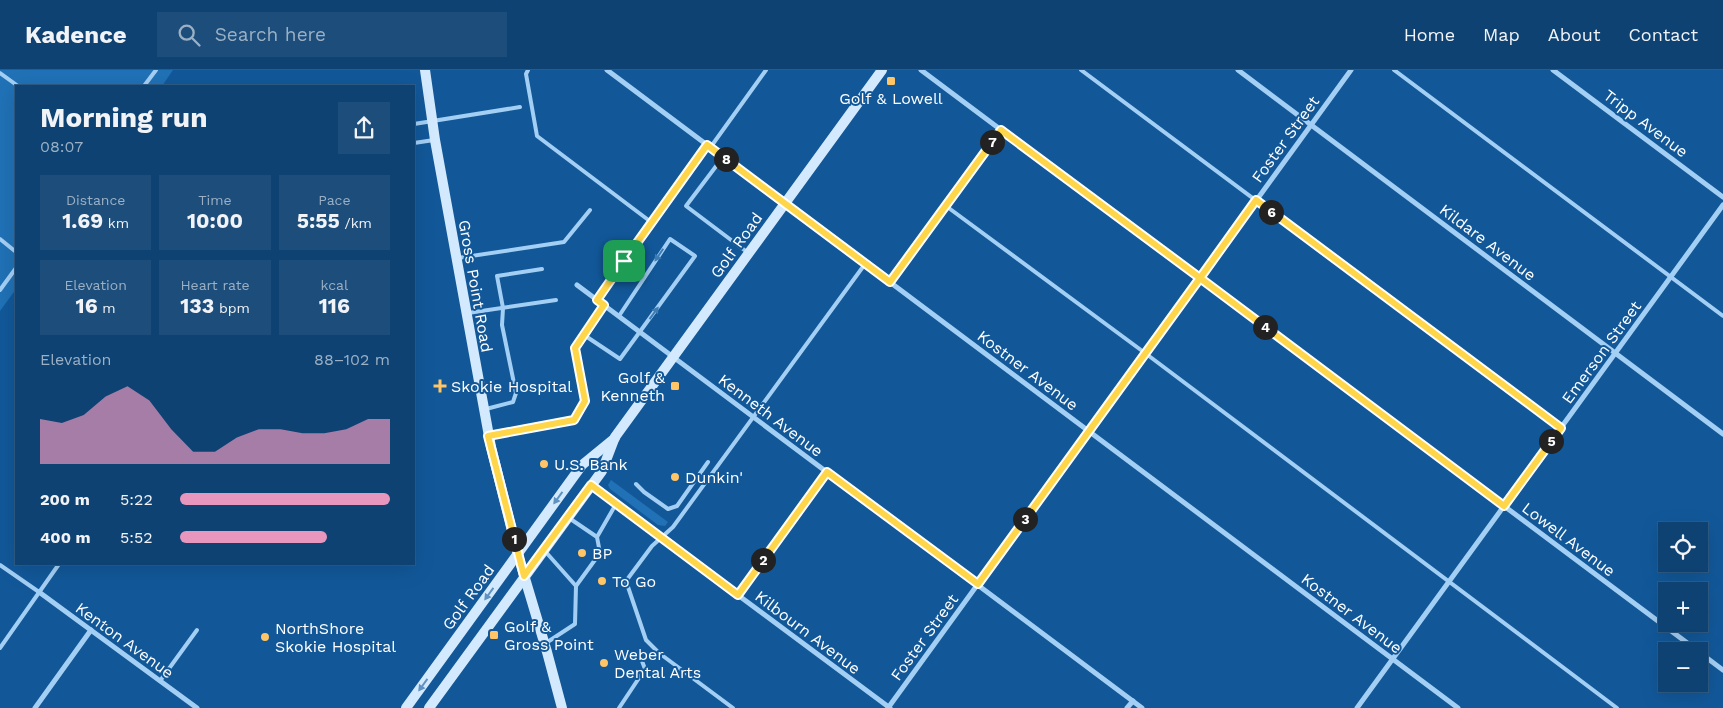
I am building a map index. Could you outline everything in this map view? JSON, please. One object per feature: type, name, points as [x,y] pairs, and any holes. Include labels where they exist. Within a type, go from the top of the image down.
[{"type":"main road","name":"Gross Point Road","points":[[424,70],[488,436],[518,555],[562,708]]},
{"type":"main road","name":"Golf Road","points":[[406,708],[582,465],[615,437],[882,70]]},
{"type":"main road","name":"Golf Road","points":[[429,708],[602,470],[615,437]]},
{"type":"street","name":"Kostner Avenue","points":[[607,70],[1458,708]]},
{"type":"street","name":"Lowell Avenue","points":[[921,70],[1686,642]]},
{"type":"street","name":"Kildare Avenue","points":[[1238,70],[1723,434]]},
{"type":"street","name":"Foster Street","points":[[889,708],[1351,70]]},
{"type":"street","name":"Tripp Avenue","points":[[1553,70],[1723,197]]},
{"type":"street","name":"Emerson Street","points":[[1357,708],[1723,205]]},
{"type":"street","name":"Kenneth Avenue","points":[[578,285],[1142,708]]},
{"type":"street","points":[[738,595],[827,472]]},
{"type":"street","name":"Kilbourn Avenue","points":[[591,485],[889,708]]},
{"type":"street","name":"Kenton Avenue","points":[[39,592],[197,708]]},
{"type":"street","points":[[35,708],[91,630]]},
{"type":"street","name":"Lowell Avenue","points":[[1708,659],[1723,670]]},
{"type":"street","points":[[1127,708],[1133,701]]},
{"type":"lane","points":[[145,85],[156,70]]},
{"type":"lane","points":[[528,70],[526,74],[537,136],[651,222]]},
{"type":"lane","points":[[597,300],[651,222],[765,70]]},
{"type":"lane","points":[[1082,70],[1561,428]]},
{"type":"lane","points":[[1394,70],[1723,316]]},
{"type":"lane","points":[[0,73],[17,85]]},
{"type":"lane","points":[[415,124],[520,107]]},
{"type":"lane","points":[[890,282],[1001,130]]},
{"type":"lane","points":[[415,143],[435,140]]},
{"type":"lane","points":[[722,157],[686,206],[749,253]]},
{"type":"lane","points":[[946,206],[1145,353],[1617,708]]},
{"type":"lane","points":[[456,258],[564,242],[590,210]]},
{"type":"lane","points":[[584,335],[620,359],[695,256],[670,239],[619,316]]},
{"type":"lane","points":[[0,240],[15,251]]},
{"type":"lane","points":[[733,708],[659,653],[646,640],[626,581],[661,538],[673,527],[752,416],[865,264]]},
{"type":"lane","points":[[484,410],[513,402],[516,393],[502,325],[503,308],[497,276],[542,268]]},
{"type":"lane","points":[[0,290],[15,269]]},
{"type":"lane","points":[[466,314],[556,300]]},
{"type":"lane","points":[[488,436],[574,420],[585,401],[575,348],[604,305]]},
{"type":"lane","points":[[636,484],[668,509],[677,506],[708,462]]},
{"type":"lane","points":[[545,644],[575,624],[576,586],[600,553],[597,537],[616,504]]},
{"type":"lane","points":[[568,517],[597,537]]},
{"type":"lane","points":[[544,549],[576,586]]},
{"type":"lane","points":[[0,565],[39,592]]},
{"type":"lane","points":[[0,648],[58,565]]},
{"type":"lane","points":[[160,681],[197,630]]},
{"type":"lane","points":[[619,708],[645,669],[639,653]]},
{"type":"shaded area","points":[[0,70],[173,70],[163,85],[15,85],[15,290],[0,311]]},
{"type":"shaded area","points":[[611,480],[668,522],[665,526],[658,525],[610,489],[608,485]]},
{"type":"place","name":"Golf & Lowell","points":[[891,81]]},
{"type":"place","name":"Skokie Hospital","points":[[440,386]]},
{"type":"place","name":"Golf & Kenneth","points":[[675,386]]},
{"type":"place","name":"U.S. Bank","points":[[544,464]]},
{"type":"place","name":"Dunkin'","points":[[675,477]]},
{"type":"place","name":"BP","points":[[582,553]]},
{"type":"place","name":"To Go","points":[[602,581]]},
{"type":"place","name":"Golf & Gross Point","points":[[494,635]]},
{"type":"place","name":"NorthShore Skokie Hospital","points":[[265,637]]},
{"type":"place","name":"Weber Dental Arts","points":[[604,663]]},
{"type":"route","points":[[624,261],[597,300],[604,305],[575,348],[585,401],[574,420],[488,436],[524,576],[591,485],[738,595],[827,472],[978,584],[1200,278],[1504,506],[1561,428],[1256,200],[1200,278],[1001,130],[890,282],[707,145],[624,261]]}]
